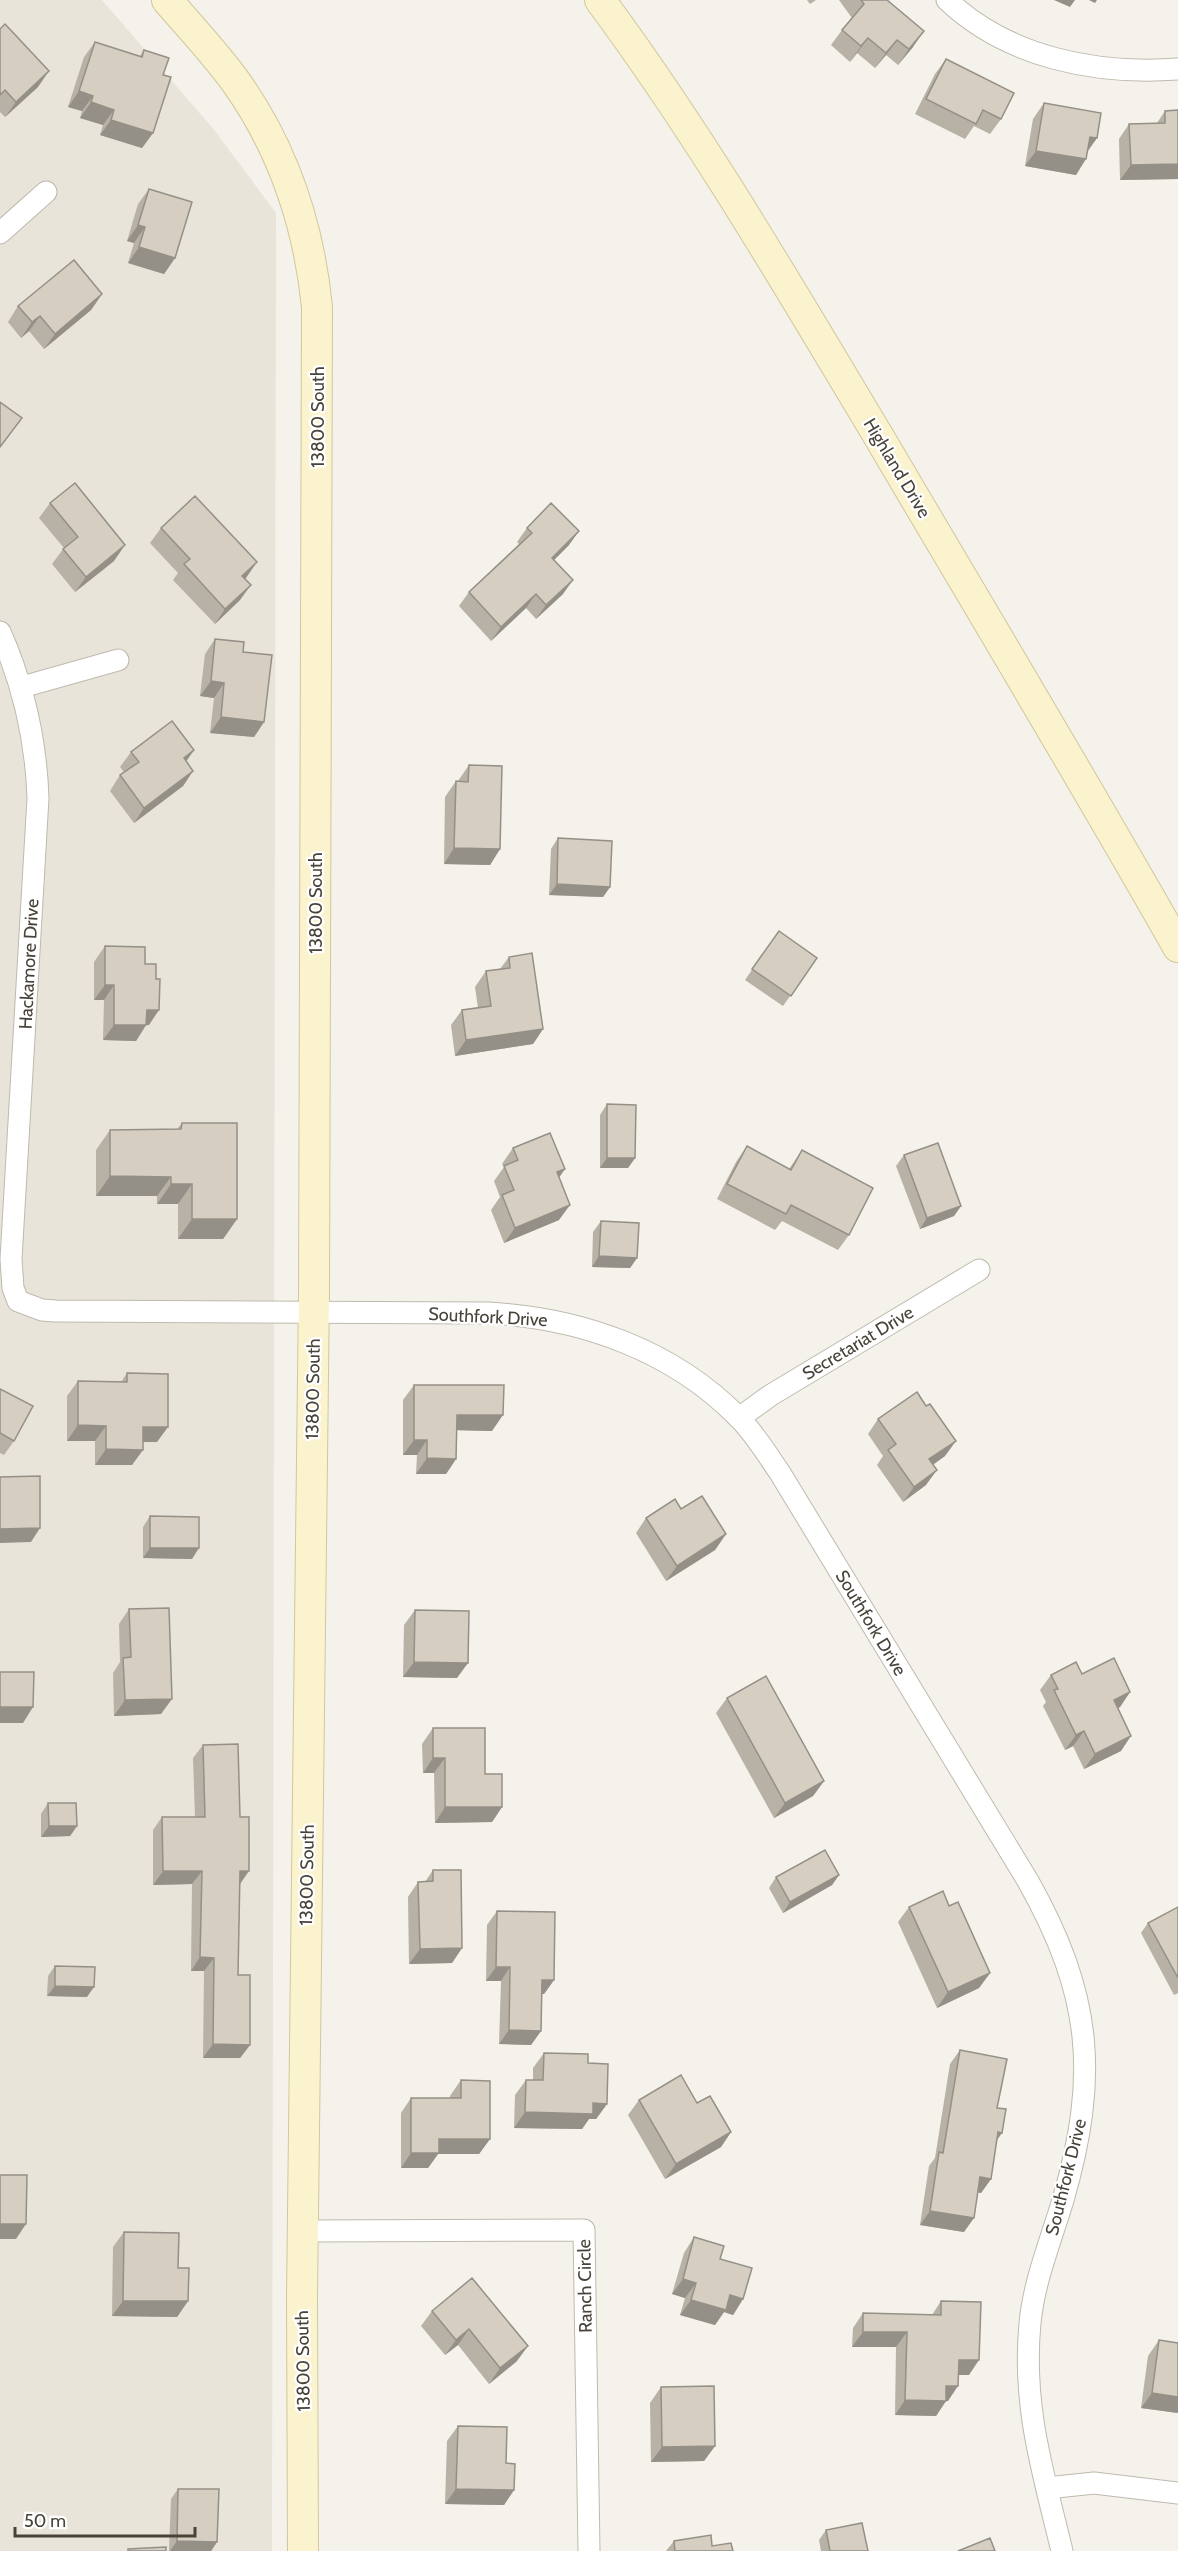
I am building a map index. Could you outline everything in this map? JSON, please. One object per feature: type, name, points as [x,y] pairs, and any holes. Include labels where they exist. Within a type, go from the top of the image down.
[{"type":"main road","name":"13800 South","points":[[167,0],[220,62],[252,107],[288,179],[304,229],[314,280],[318,333],[314,1312],[303,2231],[303,2551]]},
{"type":"main road","name":"Highland Drive","points":[[600,0],[690,131],[771,257],[1036,702],[1178,947]]},
{"type":"street","points":[[947,0],[994,33],[1041,55],[1066,62],[1123,71],[1178,69]]},
{"type":"street","points":[[0,233],[46,192]]},
{"type":"street","name":"Hackamore Drive","points":[[0,632],[22,687],[33,733],[38,798],[11,1259],[13,1288],[18,1301]]},
{"type":"street","points":[[22,687],[118,660]]},
{"type":"street","name":"Secretariat Drive","points":[[739,1418],[771,1395],[980,1270]]},
{"type":"street","name":"Southfork Drive","points":[[18,1301],[42,1310],[56,1311],[508,1314],[577,1325],[633,1345],[660,1359],[710,1393],[739,1418],[780,1473],[1028,1881],[1062,1948],[1074,1983],[1084,2052],[1081,2127],[1072,2168],[1037,2287],[1027,2355],[1027,2392],[1032,2429],[1062,2551]]},
{"type":"street","name":"Ranch Circle","points":[[303,2231],[584,2230],[589,2551]]},
{"type":"street","points":[[1047,2488],[1094,2483],[1178,2493]]},
{"type":"shaded area","points":[[0,0],[102,0],[215,131],[276,213],[272,2551],[0,2551]]},
{"type":"building","points":[[861,0],[887,0],[924,31],[909,49],[897,40],[886,53],[868,38],[861,46],[842,30],[864,4]]},
{"type":"building","points":[[5,24],[49,71],[16,102],[5,90],[0,95],[0,29]]},
{"type":"building","points":[[95,42],[142,57],[144,50],[169,58],[163,75],[171,77],[153,133],[111,120],[114,110],[91,102],[93,96],[79,91]]},
{"type":"building","points":[[946,59],[1014,93],[1001,119],[983,110],[976,124],[926,99]]},
{"type":"building","points":[[1044,103],[1101,113],[1097,138],[1090,137],[1086,159],[1036,151]]},
{"type":"building","points":[[1178,110],[1178,164],[1131,165],[1129,124],[1165,123],[1165,111]]},
{"type":"building","points":[[149,189],[192,202],[175,258],[139,247],[145,227],[138,225]]},
{"type":"building","points":[[74,260],[102,294],[55,334],[40,316],[32,322],[18,306]]},
{"type":"building","points":[[0,402],[22,418],[0,447]]},
{"type":"building","points":[[75,483],[125,545],[86,577],[63,549],[78,537],[50,503]]},
{"type":"building","points":[[195,496],[257,562],[242,576],[251,585],[225,609],[184,564],[190,559],[161,528]]},
{"type":"building","points":[[551,503],[579,531],[552,558],[573,580],[546,605],[536,594],[501,627],[469,592],[532,533],[527,528]]},
{"type":"building","points":[[215,639],[244,642],[243,652],[272,655],[264,722],[221,717],[224,683],[211,681]]},
{"type":"building","points":[[172,721],[194,750],[184,758],[193,771],[144,808],[120,775],[139,762],[131,752]]},
{"type":"building","points":[[469,765],[502,766],[500,849],[454,848],[456,781],[468,782]]},
{"type":"building","points":[[558,838],[612,841],[610,887],[557,884]]},
{"type":"building","points":[[779,931],[817,958],[791,996],[752,969]]},
{"type":"building","points":[[105,946],[145,947],[145,964],[156,964],[156,979],[160,979],[159,1010],[147,1010],[146,1025],[114,1025],[114,985],[105,985]]},
{"type":"building","points":[[532,953],[543,1029],[466,1040],[462,1010],[491,1006],[486,971],[510,968],[509,957]]},
{"type":"building","points":[[607,1104],[636,1105],[635,1158],[607,1158]]},
{"type":"building","points":[[182,1123],[237,1123],[237,1219],[192,1219],[192,1184],[171,1184],[171,1177],[110,1176],[110,1130],[181,1129]]},
{"type":"building","points":[[550,1133],[565,1169],[557,1172],[570,1205],[515,1228],[502,1195],[514,1190],[504,1166],[518,1160],[513,1148]]},
{"type":"building","points":[[938,1143],[961,1206],[927,1218],[904,1155]]},
{"type":"building","points":[[747,1146],[791,1170],[802,1150],[873,1188],[849,1235],[791,1205],[786,1214],[727,1184]]},
{"type":"building","points":[[601,1221],[639,1223],[637,1258],[599,1256]]},
{"type":"building","points":[[127,1373],[168,1374],[168,1427],[143,1427],[143,1450],[106,1449],[106,1426],[78,1425],[78,1381],[127,1382]]},
{"type":"building","points":[[414,1385],[504,1385],[503,1415],[457,1415],[456,1459],[427,1458],[427,1440],[414,1440]]},
{"type":"building","points":[[0,1389],[33,1406],[14,1441],[0,1433]]},
{"type":"building","points":[[917,1392],[926,1406],[930,1404],[956,1441],[929,1459],[937,1470],[914,1487],[888,1450],[896,1444],[878,1419]]},
{"type":"building","points":[[40,1476],[40,1528],[0,1529],[0,1477]]},
{"type":"building","points":[[702,1496],[726,1534],[677,1566],[646,1518],[675,1499],[681,1509]]},
{"type":"building","points":[[150,1516],[199,1517],[199,1548],[150,1548]]},
{"type":"building","points":[[169,1608],[172,1699],[125,1700],[123,1658],[131,1657],[129,1609]]},
{"type":"building","points":[[415,1610],[469,1611],[468,1663],[414,1662]]},
{"type":"building","points":[[1114,1658],[1130,1692],[1114,1700],[1131,1736],[1095,1754],[1084,1731],[1076,1735],[1054,1690],[1058,1689],[1051,1675],[1076,1662],[1082,1674]]},
{"type":"building","points":[[0,1672],[34,1672],[33,1707],[0,1707]]},
{"type":"building","points":[[766,1676],[824,1781],[785,1803],[727,1698]]},
{"type":"building","points":[[433,1728],[485,1728],[485,1774],[502,1774],[502,1807],[445,1807],[445,1758],[433,1758]]},
{"type":"building","points":[[238,1744],[240,1817],[249,1817],[249,1871],[240,1871],[238,1975],[250,1975],[250,2045],[213,2044],[214,1958],[200,1957],[202,1871],[163,1871],[162,1817],[205,1817],[203,1745]]},
{"type":"building","points":[[48,1803],[76,1803],[77,1826],[49,1826]]},
{"type":"building","points":[[825,1850],[839,1875],[790,1902],[776,1877]]},
{"type":"building","points":[[433,1870],[461,1870],[462,1948],[420,1949],[418,1882],[433,1881]]},
{"type":"building","points":[[943,1891],[949,1906],[958,1902],[990,1973],[948,1992],[909,1907]]},
{"type":"building","points":[[1178,1907],[1178,1978],[1148,1923]]},
{"type":"building","points":[[497,1911],[555,1912],[554,1980],[542,1980],[541,2031],[509,2030],[510,1967],[496,1967]]},
{"type":"building","points":[[55,1966],[95,1967],[94,1987],[55,1986]]},
{"type":"building","points":[[960,2050],[1007,2059],[997,2108],[1006,2109],[1002,2133],[998,2132],[991,2179],[980,2177],[974,2218],[930,2211],[939,2152],[943,2153]]},
{"type":"building","points":[[544,2053],[588,2054],[588,2063],[608,2064],[607,2104],[593,2103],[593,2114],[525,2112],[526,2080],[543,2080]]},
{"type":"building","points":[[681,2075],[697,2103],[710,2096],[731,2132],[676,2164],[639,2100]]},
{"type":"building","points":[[461,2080],[490,2081],[490,2139],[439,2139],[439,2153],[411,2153],[411,2098],[461,2098]]},
{"type":"building","points":[[0,2175],[27,2175],[26,2224],[0,2224]]},
{"type":"building","points":[[124,2232],[179,2233],[178,2268],[189,2268],[188,2301],[123,2301]]},
{"type":"building","points":[[694,2237],[724,2246],[720,2259],[752,2268],[743,2299],[730,2295],[726,2310],[691,2300],[696,2283],[683,2279]]},
{"type":"building","points":[[472,2278],[528,2346],[500,2368],[469,2329],[456,2340],[432,2311]]},
{"type":"building","points":[[941,2301],[981,2302],[979,2360],[959,2360],[958,2386],[946,2386],[946,2401],[905,2400],[907,2332],[863,2332],[863,2313],[941,2315]]},
{"type":"building","points":[[1159,2340],[1178,2343],[1178,2397],[1152,2393]]},
{"type":"building","points":[[714,2386],[715,2446],[662,2447],[661,2387]]},
{"type":"building","points":[[458,2426],[507,2427],[506,2463],[515,2464],[514,2490],[456,2489]]},
{"type":"building","points":[[178,2489],[219,2489],[217,2542],[177,2541]]},
{"type":"building","points":[[862,2523],[868,2551],[830,2551],[826,2530]]},
{"type":"building","points":[[711,2535],[712,2546],[731,2543],[733,2551],[675,2551],[674,2541]]},
{"type":"building","points":[[990,2538],[995,2551],[958,2551]]},
{"type":"building","points":[[166,2547],[166,2551],[128,2551],[128,2549]]}]
